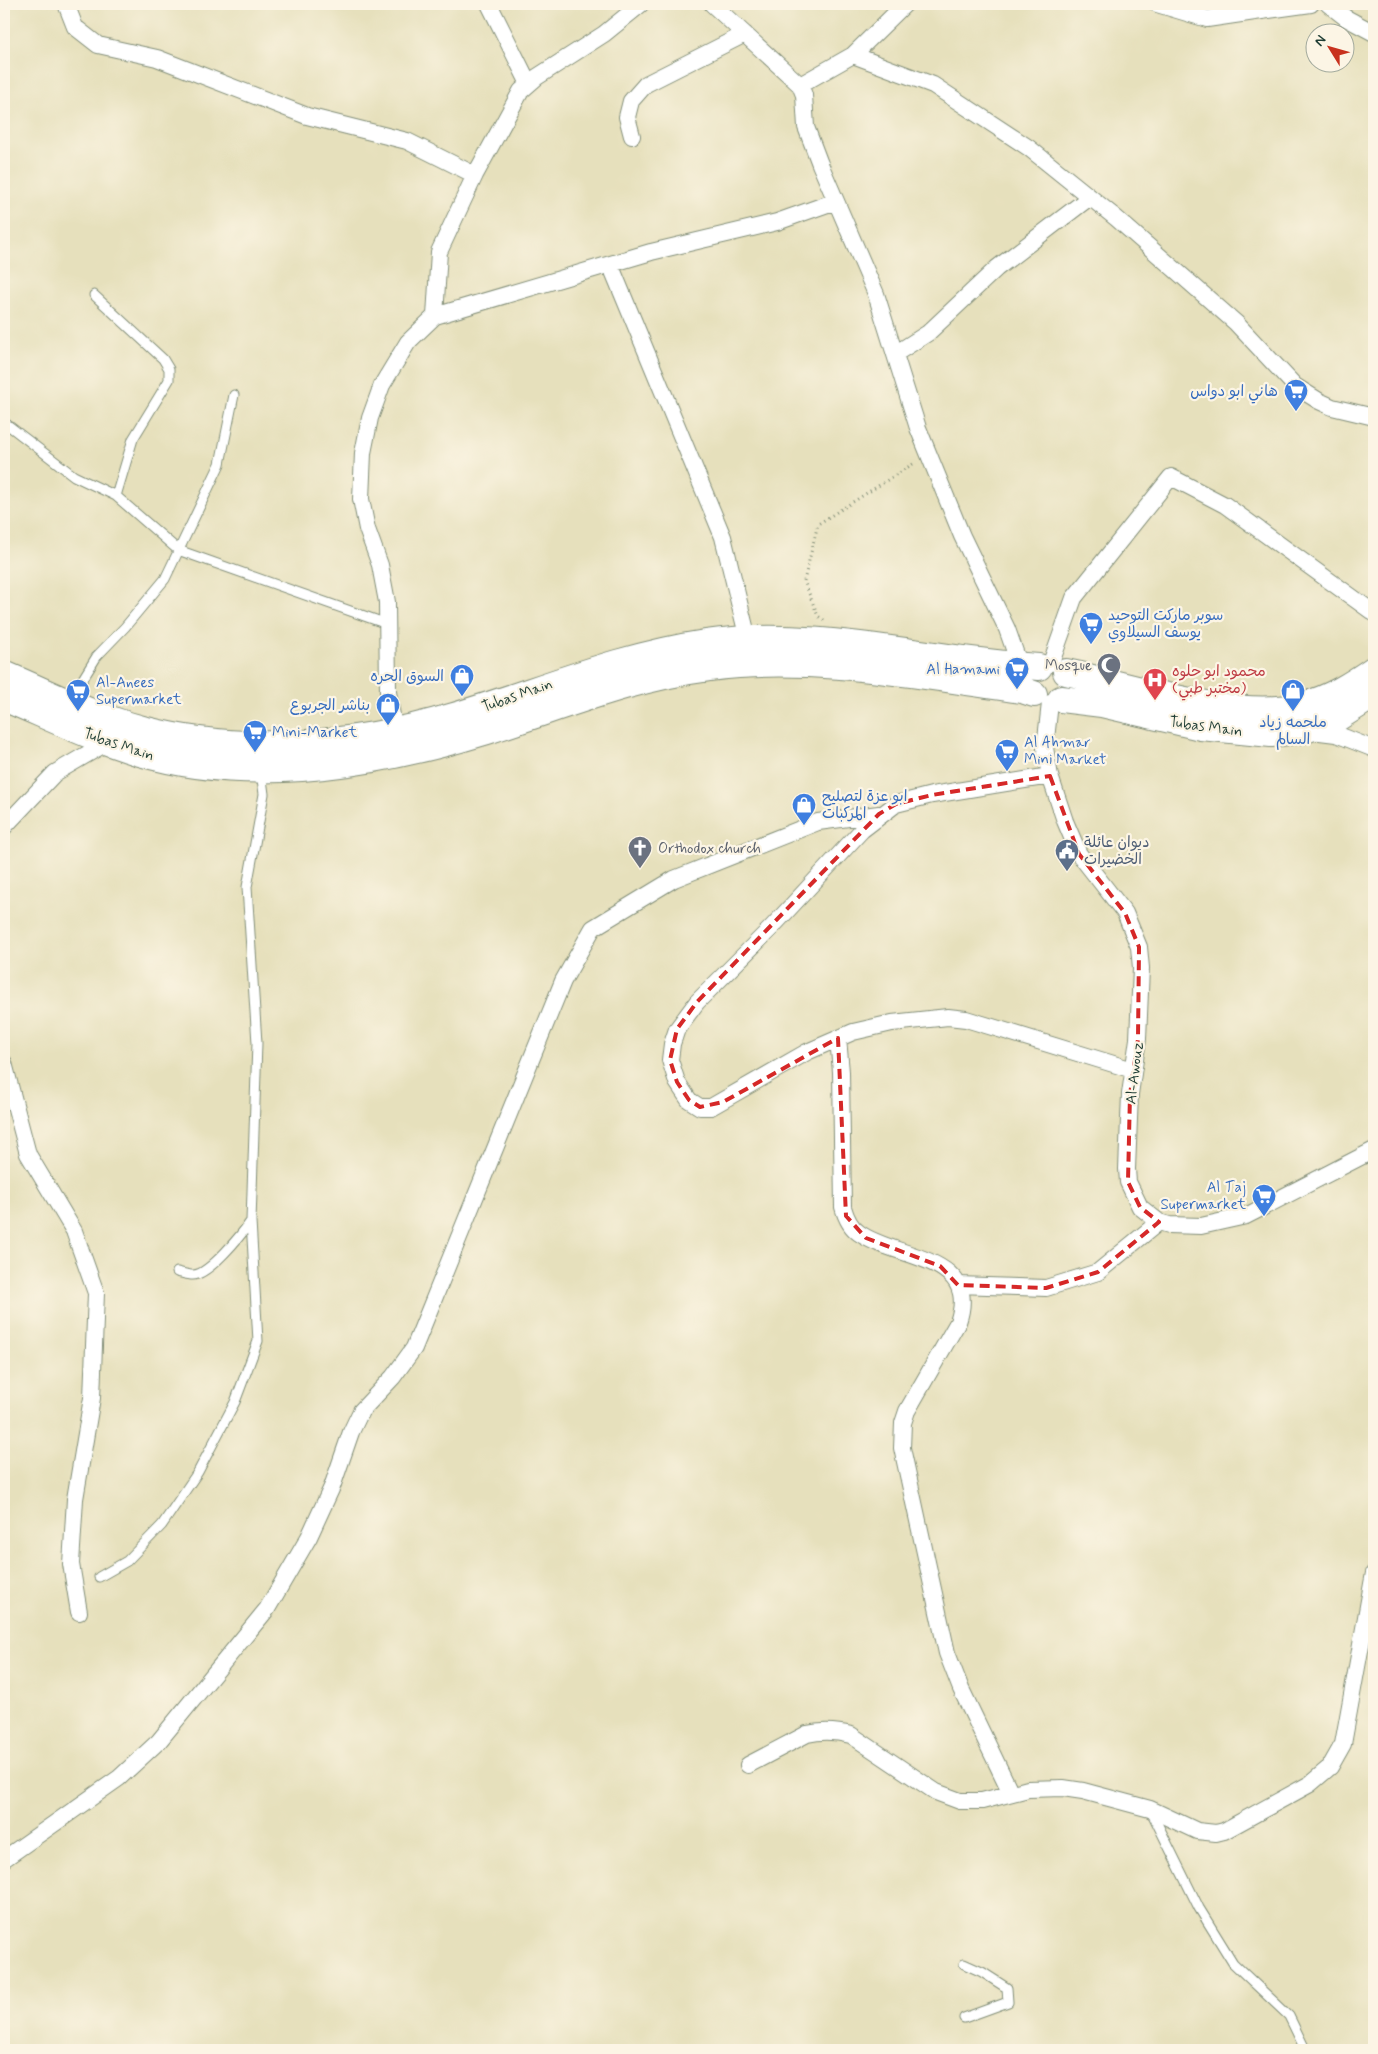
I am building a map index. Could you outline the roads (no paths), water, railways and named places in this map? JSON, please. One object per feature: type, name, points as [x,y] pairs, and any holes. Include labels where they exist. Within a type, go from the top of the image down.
[{"type":"main road","name":"Tubas Main","points":[[4,674],[68,702],[142,754],[182,762],[260,769],[330,766],[397,742],[450,717],[581,672],[662,651],[705,643],[748,639],[787,638],[836,641],[1044,667],[1199,702],[1269,710],[1303,705],[1334,694],[1374,669]]},
{"type":"main road","name":"Tubas Main","points":[[4,698],[112,732],[250,744],[328,741],[452,742],[582,697],[663,676],[707,668],[756,663],[838,666],[1012,689],[1048,699],[1102,704],[1201,727],[1271,734],[1305,730],[1336,719],[1374,695]]},
{"type":"main road","points":[[1044,667],[1069,677],[1069,689],[1048,699],[1031,683],[1034,671],[1044,667]]},
{"type":"street","points":[[66,4],[75,27],[98,45],[157,58],[307,116],[407,141],[475,174]]},
{"type":"street","points":[[489,4],[529,84]]},
{"type":"street","points":[[435,316],[439,252],[475,174],[521,92],[529,84],[604,34],[641,4]]},
{"type":"street","points":[[712,4],[800,85],[804,95],[806,127],[876,294],[929,454],[962,536],[1008,629],[1044,667],[1074,598],[1171,477],[1224,505],[1374,613]]},
{"type":"street","points":[[800,85],[853,55],[904,4]]},
{"type":"street","points":[[1158,4],[1207,19],[1311,4]]},
{"type":"street","points":[[1328,4],[1346,18],[1374,33]]},
{"type":"street","points":[[632,136],[627,117],[631,101],[646,84],[745,34]]},
{"type":"street","points":[[853,55],[933,85],[1029,148],[1090,197],[1236,323],[1296,386],[1313,398],[1332,407],[1374,417]]},
{"type":"street","points":[[895,354],[928,334],[997,268],[1090,197]]},
{"type":"street","points":[[397,742],[388,692],[387,602],[380,565],[367,528],[362,499],[363,453],[370,418],[382,385],[408,342],[435,316],[610,264],[740,229],[777,222],[836,201]]},
{"type":"street","points":[[610,264],[723,537],[748,639]]},
{"type":"street","name":"Al-Awouz","points":[[1048,699],[1046,748],[1050,776],[1079,854],[1125,913],[1139,947],[1141,968],[1138,1039],[1130,1094],[1128,1182],[1140,1207],[1159,1222]]},
{"type":"street","points":[[1305,730],[1336,734],[1374,749]]},
{"type":"street","points":[[4,827],[55,773],[112,732]]},
{"type":"street","points":[[1050,776],[932,795],[896,804],[879,814],[771,928],[697,1002],[677,1029],[672,1044],[670,1060],[677,1082],[689,1100],[700,1107],[711,1107],[807,1052],[853,1032],[892,1023],[957,1017],[1133,1070]]},
{"type":"street","points":[[4,1859],[119,1778],[159,1741],[267,1609],[309,1537],[332,1487],[351,1432],[362,1411],[404,1363],[417,1342],[563,981],[593,928],[674,879],[818,822],[879,814]]},
{"type":"street","points":[[838,1038],[841,1072],[843,1207],[846,1216],[859,1233],[940,1266],[958,1285],[962,1300],[962,1310],[958,1322],[907,1411],[903,1423],[902,1448],[947,1653],[961,1689],[1011,1793]]},
{"type":"street","points":[[4,1063],[28,1154],[74,1231],[96,1293],[92,1398],[75,1500],[71,1564],[79,1612]]},
{"type":"street","points":[[958,1285],[1046,1288],[1098,1272],[1159,1222],[1169,1225],[1202,1226],[1246,1216],[1374,1150]]},
{"type":"street","points":[[748,1765],[806,1734],[817,1731],[839,1732],[852,1735],[948,1798],[971,1802],[1028,1790],[1063,1788],[1083,1791],[1150,1809],[1197,1831],[1216,1833],[1224,1831],[1321,1776],[1337,1756],[1347,1729],[1374,1573]]},
{"type":"lane","points":[[94,296],[163,359],[169,369],[169,380],[133,439],[116,496]]},
{"type":"lane","points":[[68,702],[98,656],[165,579],[220,464],[234,395]]},
{"type":"lane","points":[[4,422],[74,476],[116,496],[178,550],[387,624]]},
{"type":"lane","points":[[99,1577],[127,1561],[162,1525],[198,1472],[235,1402],[258,1341],[251,1221],[256,1043],[247,887],[256,847],[264,794],[260,769]]},
{"type":"lane","points":[[177,1272],[194,1276],[207,1268],[240,1237],[251,1221]]},
{"type":"lane","points":[[1150,1809],[1208,1924],[1233,1963],[1289,2016],[1304,2047],[1299,2050]]},
{"type":"lane","points":[[964,1964],[982,1972],[1007,1988],[1008,2002],[964,2018]]},
{"type":"place","name":"هاني ابو دواس","points":[[1296,412]]},
{"type":"place","name":"سوبر ماركت التوحيد يوسف السيلاوي","points":[[1091,645]]},
{"type":"place","name":"Mosque","points":[[1109,686]]},
{"type":"place","name":"Al Hamami","points":[[1017,690]]},
{"type":"place","name":"السوق الحره","points":[[462,697]]},
{"type":"place","name":"محمود ابو حلوه (مختبر طبي)","points":[[1155,701]]},
{"type":"place","name":"Al-Anees Supermarket","points":[[78,712]]},
{"type":"place","name":"ملحمه زياد السالم","points":[[1293,712]]},
{"type":"place","name":"بناشر الجربوع","points":[[388,726]]},
{"type":"place","name":"Mini-Market","points":[[255,753]]},
{"type":"place","name":"Al Ahmar Mini Market","points":[[1007,772]]},
{"type":"place","name":"ابو عزة لتصليح المركبات","points":[[804,826]]},
{"type":"place","name":"Orthodox church","points":[[640,869]]},
{"type":"place","name":"ديوان عائلة الخضيرات","points":[[1067,872]]},
{"type":"place","name":"Al Taj Supermarket","points":[[1264,1217]]}]
